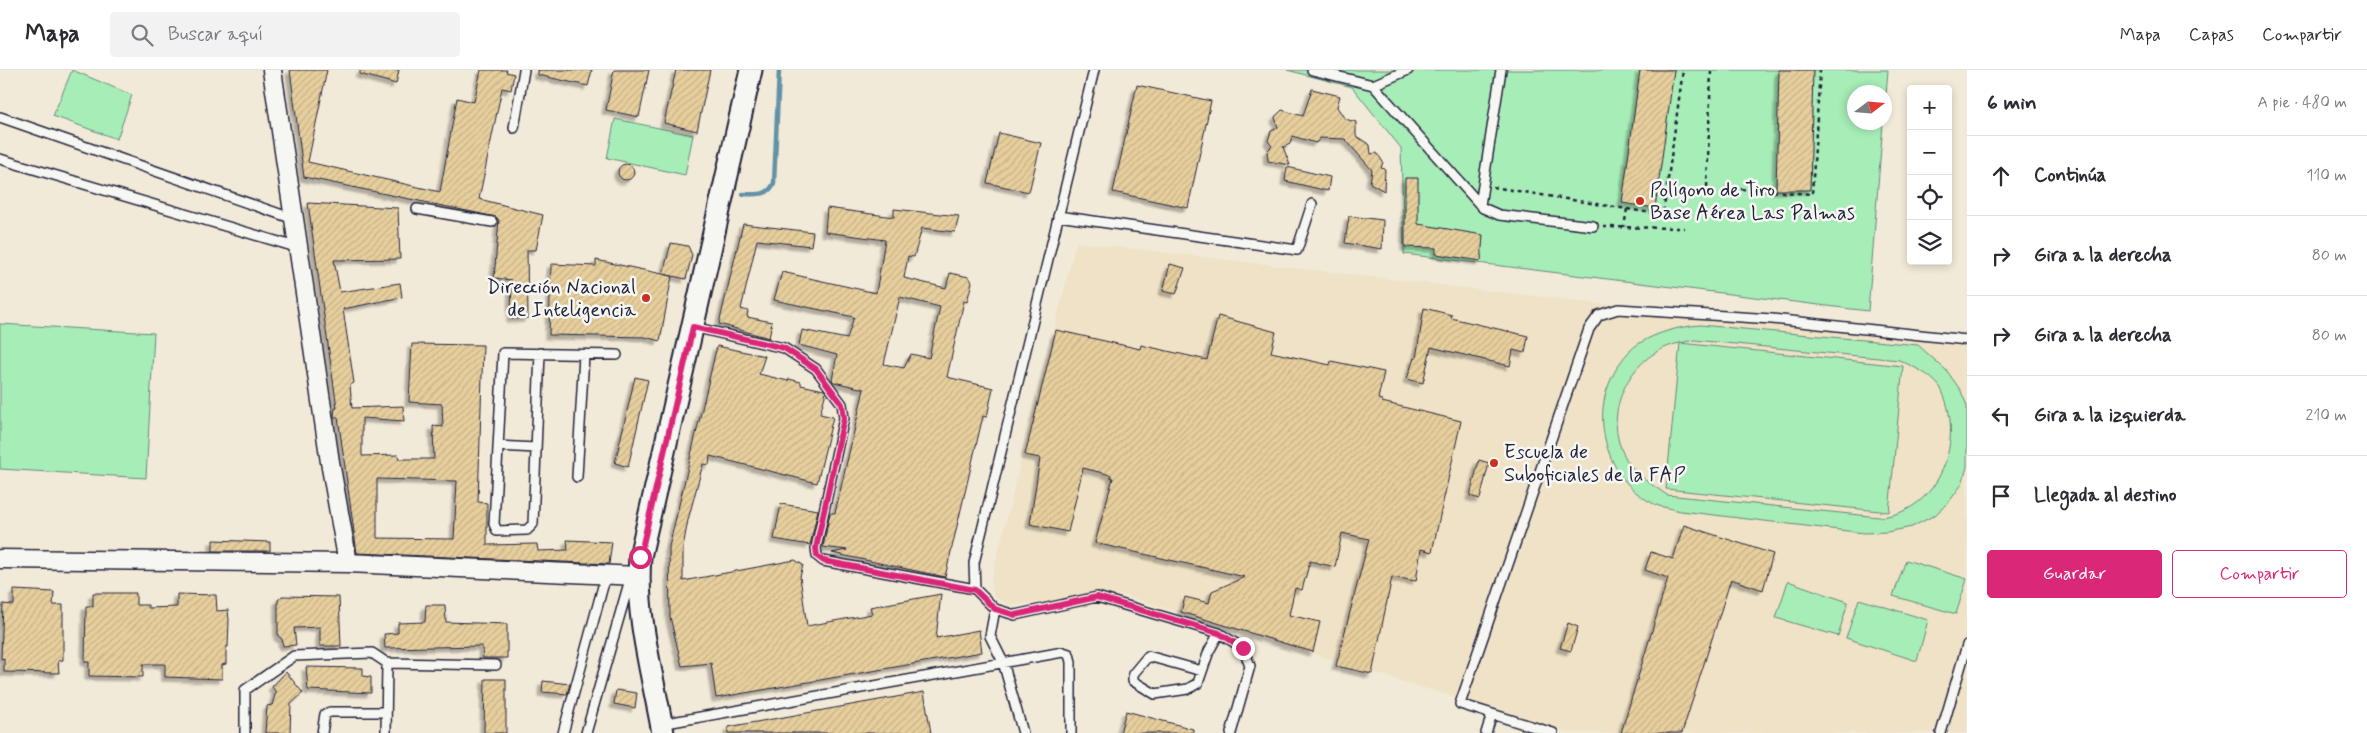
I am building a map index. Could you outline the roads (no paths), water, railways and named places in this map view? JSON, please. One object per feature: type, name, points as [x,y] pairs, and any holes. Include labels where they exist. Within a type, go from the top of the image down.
[{"type":"street","points":[[272,70],[330,462],[348,563]]},
{"type":"street","points":[[662,729],[635,576],[751,70]]},
{"type":"street","points":[[0,560],[348,563],[635,576]]},
{"type":"lane","points":[[514,128],[524,70]]},
{"type":"lane","points":[[975,590],[974,563],[1094,70]]},
{"type":"lane","points":[[1312,70],[1373,85],[1480,205],[1499,215],[1593,226]]},
{"type":"lane","points":[[1373,85],[1408,70]]},
{"type":"lane","points":[[1480,205],[1501,70]]},
{"type":"lane","points":[[0,117],[294,219]]},
{"type":"lane","points":[[0,159],[299,248]]},
{"type":"lane","points":[[1058,216],[1296,250],[1312,204]]},
{"type":"lane","points":[[417,209],[492,222]]},
{"type":"lane","points":[[1552,733],[1460,704],[1589,328],[1600,315],[1618,309],[1695,313],[1844,325],[1967,340]]},
{"type":"lane","points":[[693,327],[784,348],[816,369],[842,404],[844,418],[816,548],[817,556],[824,561],[975,590],[995,609],[1015,615],[1097,597],[1219,633],[1243,648],[1250,666],[1231,733]]},
{"type":"lane","points":[[540,354],[533,524],[527,530],[497,531],[494,524],[503,353],[617,355]]},
{"type":"lane","points":[[577,477],[584,355]]},
{"type":"lane","points":[[498,446],[536,448]]},
{"type":"lane","points":[[563,733],[606,575]]},
{"type":"lane","points":[[586,733],[635,576]]},
{"type":"lane","points":[[995,609],[990,636],[1003,662],[1023,733]]},
{"type":"lane","points":[[1202,671],[1148,656],[1133,674],[1132,681],[1155,694],[1188,689],[1198,683],[1202,671],[1209,650],[1219,633]]},
{"type":"lane","points":[[1940,733],[1966,650]]},
{"type":"lane","points":[[245,733],[245,690],[294,656],[372,652],[387,663],[496,665]]},
{"type":"lane","points":[[662,729],[1063,652],[1069,654],[1071,733]]},
{"type":"lane","points":[[386,733],[387,663]]},
{"type":"lane","points":[[322,733],[325,714],[330,712],[386,712]]},
{"type":"lane","points":[[1486,733],[1492,714]]},
{"type":"waterway","points":[[743,194],[765,193],[774,183],[779,70]]},
{"type":"place","name":"Polígono de Tiro Base Aérea Las Palmas","points":[[1640,201]]},
{"type":"place","name":"Dirección Nacional de Inteligencia","points":[[646,298]]},
{"type":"place","name":"Escuela de Suboficiales de la FAP","points":[[1494,463]]}]
